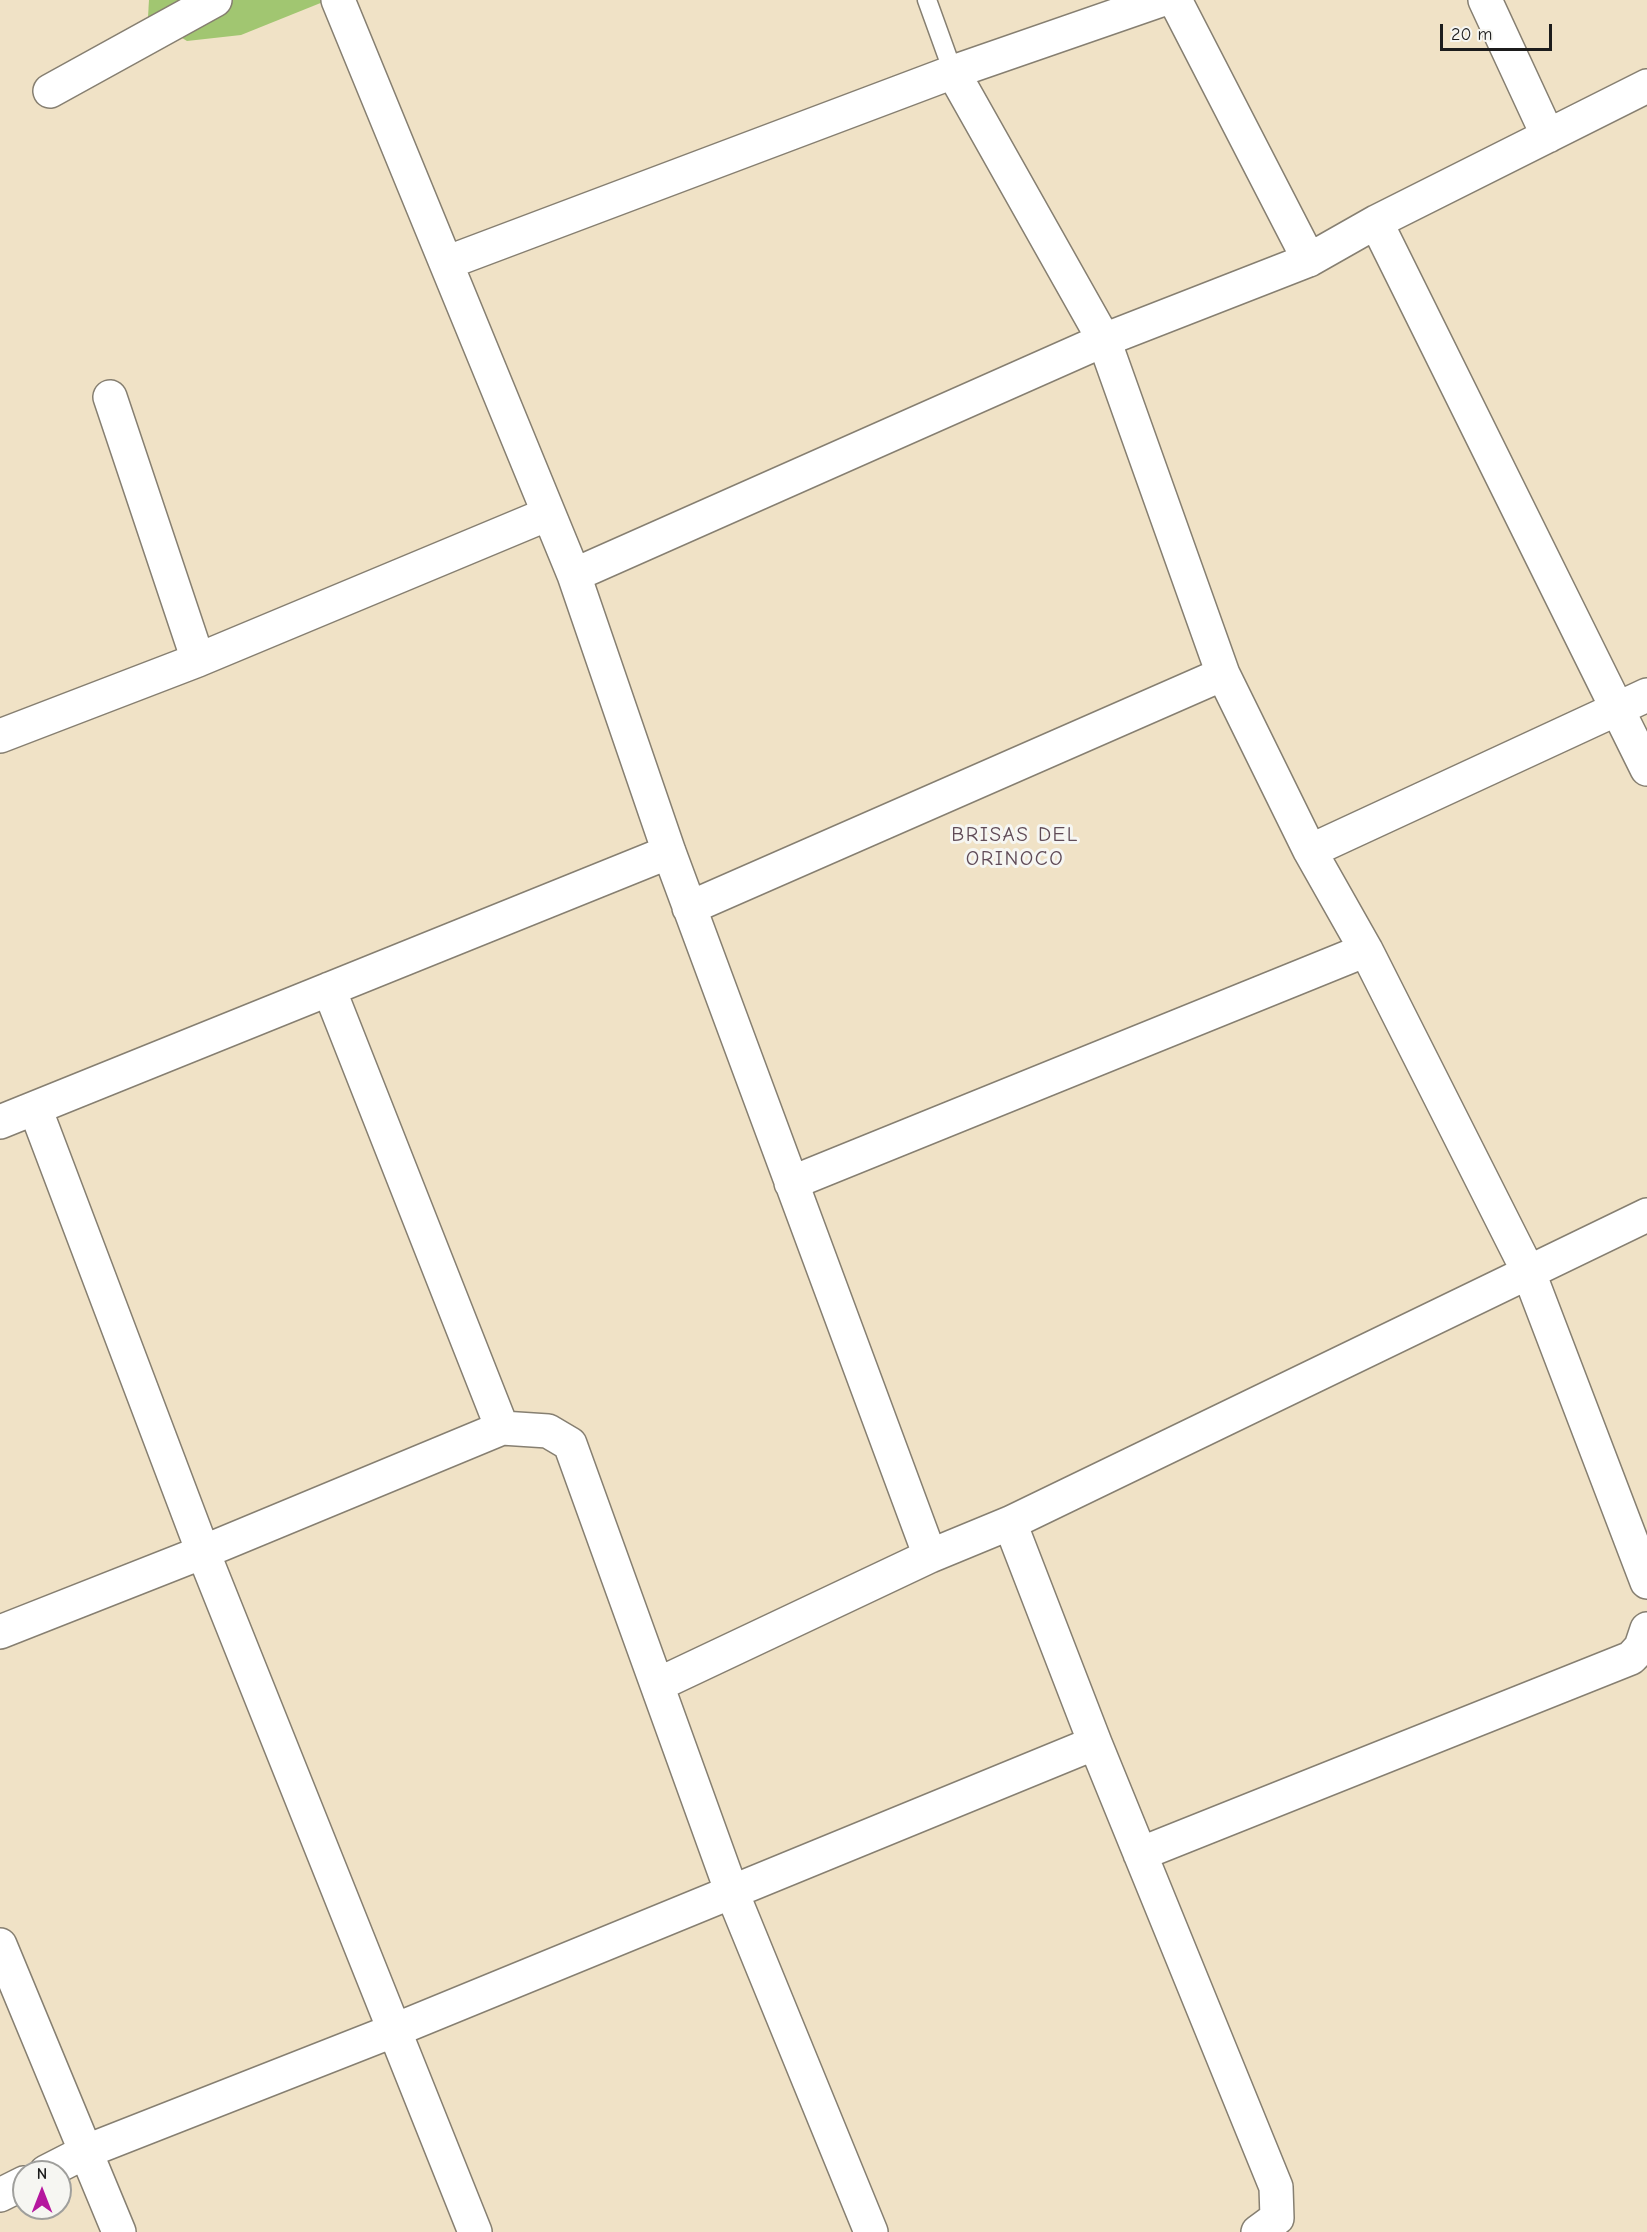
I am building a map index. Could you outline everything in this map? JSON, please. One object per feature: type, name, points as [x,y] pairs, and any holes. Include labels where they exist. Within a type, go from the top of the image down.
[{"type":"street","points":[[50,91],[215,0]]},
{"type":"street","points":[[338,0],[574,575],[689,908],[930,1556]]},
{"type":"street","points":[[446,263],[953,72],[1161,0]]},
{"type":"street","points":[[1174,0],[1308,260]]},
{"type":"street","points":[[1485,0],[1548,136]]},
{"type":"street","points":[[953,72],[1104,340],[1223,674],[1310,851],[1366,950],[1529,1273],[1647,1582]]},
{"type":"street","points":[[574,575],[1104,340],[1308,260],[1376,222],[1647,87]]},
{"type":"street","points":[[1376,222],[1647,768]]},
{"type":"street","points":[[110,397],[198,660]]},
{"type":"street","points":[[0,736],[198,660],[548,514]]},
{"type":"street","points":[[689,908],[1223,674]]},
{"type":"street","points":[[1310,851],[1647,696]]},
{"type":"street","points":[[0,1122],[669,852]]},
{"type":"street","points":[[791,1183],[1366,950]]},
{"type":"street","points":[[329,989],[502,1428]]},
{"type":"street","points":[[34,1108],[203,1552],[475,2232]]},
{"type":"street","points":[[657,1685],[930,1556],[1010,1523],[1647,1215]]},
{"type":"street","points":[[0,1632],[203,1552],[502,1428],[548,1431],[570,1444],[731,1890],[871,2232]]},
{"type":"street","points":[[1010,1523],[1095,1743],[1276,2187],[1277,2218],[1258,2232]]},
{"type":"street","points":[[1140,1854],[1631,1658],[1641,1647],[1647,1629]]},
{"type":"street","points":[[69,2160],[87,2151],[395,2030],[731,1890],[1095,1743]]},
{"type":"street","points":[[0,1946],[119,2232]]},
{"type":"lane","points":[[927,0],[953,72]]},
{"type":"green space","points":[[149,0],[328,0],[241,35],[187,41],[148,17]]},
{"type":"district","name":"BRISAS DEL ORINOCO","points":[[1015,847]]}]
